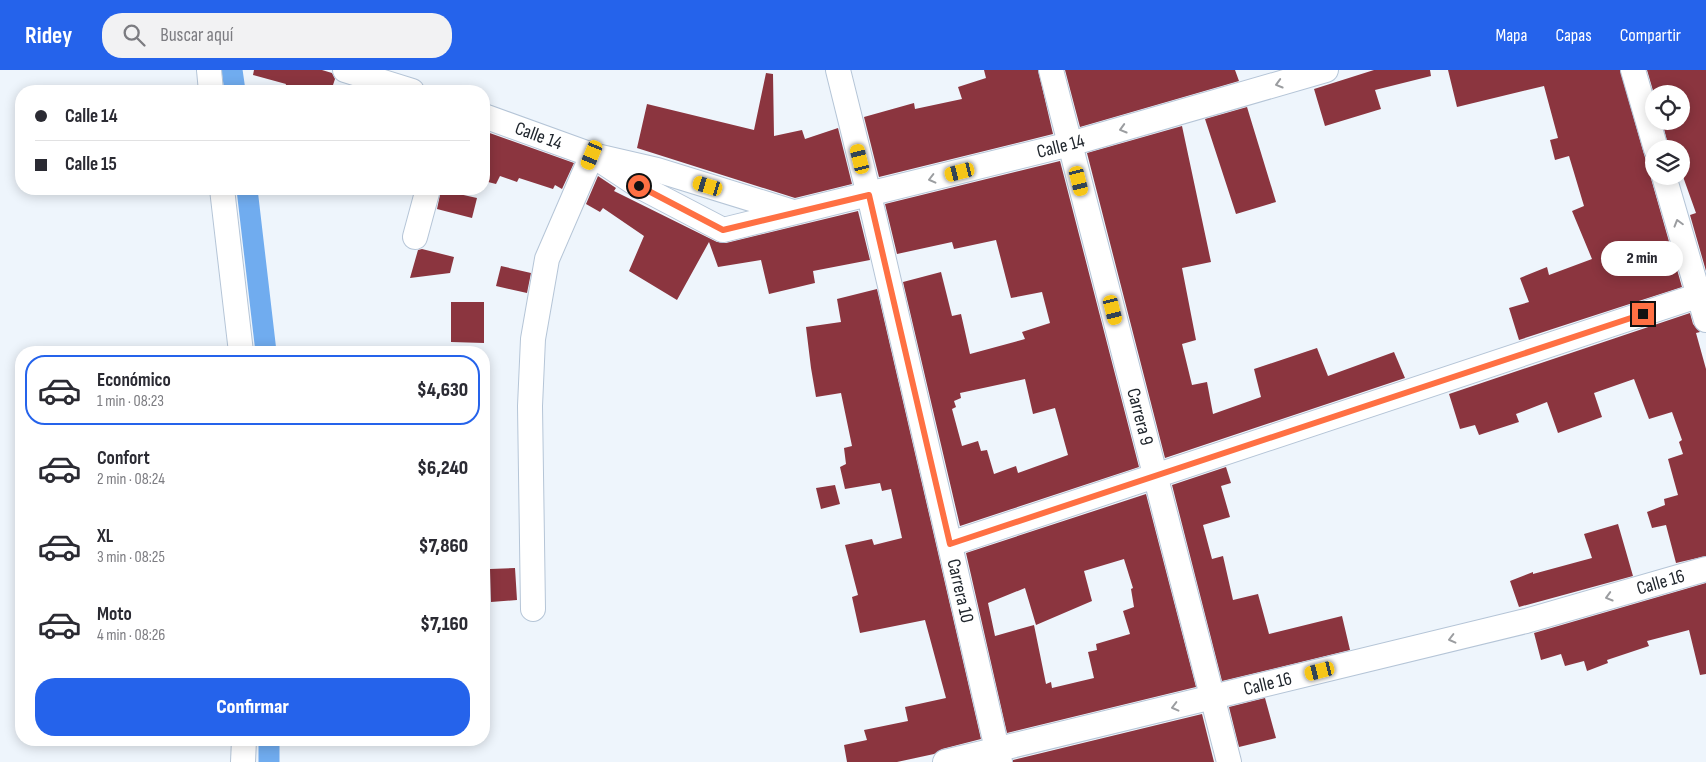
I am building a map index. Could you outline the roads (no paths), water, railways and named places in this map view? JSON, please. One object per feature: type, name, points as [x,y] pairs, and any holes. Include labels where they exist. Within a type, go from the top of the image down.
[{"type":"street","points":[[208,70],[210,85]]},
{"type":"street","points":[[345,70],[393,85]]},
{"type":"street","name":"Carrera 10","points":[[838,70],[869,195],[998,756]]},
{"type":"street","name":"Carrera 9","points":[[1051,70],[1230,762]]},
{"type":"street","name":"Calle 14","points":[[592,155],[639,186],[723,230],[1070,144],[1326,70]]},
{"type":"street","points":[[1633,70],[1653,140]]},
{"type":"street","name":"Calle 14","points":[[490,118],[592,155],[657,170],[793,212]]},
{"type":"street","points":[[533,609],[530,406],[533,339],[548,259],[592,155]]},
{"type":"street","points":[[1667,185],[1702,294],[1706,320]]},
{"type":"street","points":[[223,195],[240,346]]},
{"type":"street","points":[[415,237],[426,195]]},
{"type":"street","points":[[950,544],[1702,294]]},
{"type":"street","name":"Calle 16","points":[[945,762],[998,756],[1213,698],[1526,621],[1706,568]]},
{"type":"street","points":[[243,762],[244,746]]},
{"type":"waterway","points":[[232,70],[234,85]]},
{"type":"waterway","points":[[248,195],[265,346]]},
{"type":"waterway","points":[[269,746],[269,762]]}]
